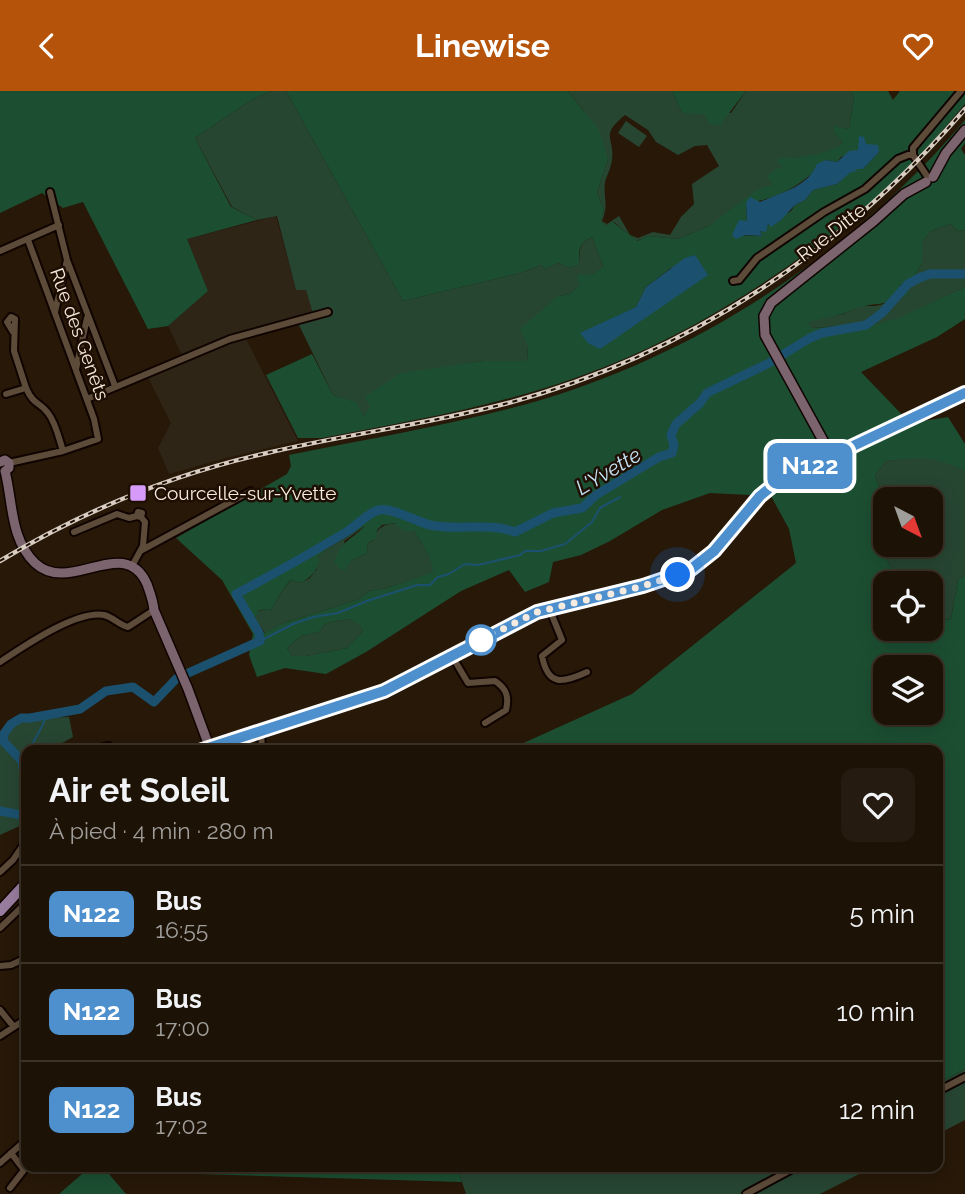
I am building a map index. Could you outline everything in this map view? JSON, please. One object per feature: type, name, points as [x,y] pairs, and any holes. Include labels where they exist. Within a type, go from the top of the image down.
[{"type":"main road","points":[[215,745],[384,691],[519,620],[549,608],[643,586],[690,570],[714,551],[760,496],[777,482],[965,393]]},
{"type":"main road","points":[[0,911],[21,888]]},
{"type":"street","points":[[929,178],[913,153],[915,145],[961,91]]},
{"type":"street","name":"Rue Ditte","points":[[831,456],[773,352],[765,335],[764,316],[771,303],[789,287],[874,221],[904,194],[929,178],[965,130]]},
{"type":"street","points":[[733,281],[739,280],[757,258],[824,212],[865,189],[898,159],[913,153]]},
{"type":"street","points":[[50,192],[67,260],[115,386]]},
{"type":"street","points":[[0,251],[59,225]]},
{"type":"street","name":"Rue des Genêts","points":[[29,240],[96,426],[98,439],[63,451]]},
{"type":"street","points":[[55,313],[67,260]]},
{"type":"street","points":[[87,399],[230,339],[328,312]]},
{"type":"street","points":[[76,370],[87,316]]},
{"type":"street","points":[[13,332],[16,359],[26,388],[32,401],[45,408],[52,417],[63,451],[3,466],[15,528],[26,553],[43,569],[60,574],[110,563],[132,566],[143,577],[188,689],[203,745]]},
{"type":"street","points":[[6,394],[26,388]]},
{"type":"street","points":[[142,550],[251,491]]},
{"type":"street","points":[[74,532],[117,514],[129,518],[139,516],[145,522],[142,550],[132,566]]},
{"type":"street","points":[[549,608],[562,640],[541,656],[544,671],[553,679],[562,681],[587,672]]},
{"type":"street","points":[[0,662],[56,627],[76,620],[105,615],[128,628],[154,610]]},
{"type":"street","points":[[452,656],[468,683],[495,681],[507,693],[506,710],[485,723]]},
{"type":"street","points":[[261,729],[262,745]]},
{"type":"street","points":[[0,872],[21,848]]},
{"type":"street","points":[[0,928],[21,908]]},
{"type":"street","points":[[0,966],[21,960]]},
{"type":"street","points":[[0,1010],[14,1027]]},
{"type":"street","points":[[0,1036],[21,1022]]},
{"type":"street","points":[[943,1088],[965,1077]]},
{"type":"street","points":[[0,1163],[21,1144]]},
{"type":"street","points":[[11,1153],[21,1163]]},
{"type":"street","points":[[10,1188],[22,1172]]},
{"type":"street","points":[[746,1194],[787,1172]]},
{"type":"shaded area","points":[[276,216],[296,290],[306,289],[313,313],[243,333],[298,441],[169,474],[158,448],[171,423],[146,373],[183,357],[168,326],[208,291],[187,239]]},
{"type":"green space","points":[[0,91],[271,91],[250,101],[195,138],[231,207],[257,220],[187,239],[208,291],[168,326],[148,329],[83,202],[63,208],[42,193],[0,213]]},
{"type":"green space","points":[[271,91],[286,91],[403,301],[520,273],[541,265],[545,269],[559,263],[569,268],[579,265],[582,245],[592,237],[603,266],[570,294],[558,296],[528,346],[527,361],[483,361],[447,367],[371,408],[364,416],[355,402],[333,395],[298,323],[314,317],[306,290],[296,290],[277,216],[257,220],[232,207],[195,138],[250,101]]},
{"type":"green space","points":[[286,91],[568,91],[599,130],[608,159],[597,193],[604,210],[601,221],[606,226],[613,222],[637,241],[648,236],[678,239],[709,226],[758,189],[773,185],[767,177],[775,169],[782,168],[777,160],[782,157],[814,155],[839,146],[843,143],[834,133],[834,126],[849,129],[854,98],[851,91],[888,91],[893,100],[900,91],[965,91],[965,104],[920,156],[872,201],[820,243],[703,320],[608,366],[544,388],[449,413],[322,438],[298,438],[266,375],[312,354],[333,395],[356,402],[364,416],[370,407],[365,397],[401,373],[483,361],[527,361],[528,346],[520,329],[558,296],[570,294],[580,285],[577,277],[580,274],[592,275],[603,266],[592,237],[580,248],[579,265],[569,268],[559,263],[545,269],[541,265],[520,273],[403,301]],"holes":[[[870,145],[879,152],[863,169],[853,169],[837,184],[813,190],[791,211],[760,230],[762,236],[732,235],[747,222],[746,203],[780,194],[800,183],[826,160],[837,162],[841,157]],[[695,256],[707,275],[682,292],[581,334],[636,307],[646,287],[671,268]]]},
{"type":"green space","points":[[568,91],[672,91],[682,113],[731,113],[746,91],[851,91],[854,98],[849,129],[834,127],[834,133],[843,143],[838,149],[814,156],[788,159],[774,185],[709,226],[678,239],[649,236],[636,241],[614,222],[606,226],[601,221],[604,210],[597,193],[608,159],[584,111]],"holes":[[[625,115],[648,130],[656,142],[678,155],[695,146],[707,145],[719,166],[692,184],[694,204],[681,217],[670,235],[653,232],[638,238],[630,235],[619,216],[607,224],[602,221],[605,210],[605,182],[612,160],[612,128]]]},
{"type":"green space","points":[[672,91],[746,91],[720,125],[710,124],[705,114],[682,113]]},
{"type":"green space","points":[[965,120],[965,143],[961,149],[965,155],[965,230],[958,231],[950,224],[931,231],[922,242],[922,263],[915,276],[899,286],[909,292],[908,295],[895,301],[858,307],[808,323],[812,328],[875,324],[899,318],[965,287],[965,319],[937,337],[861,372],[910,423],[948,417],[965,444],[965,471],[935,460],[918,458],[886,461],[875,475],[879,487],[873,487],[873,557],[888,557],[887,560],[895,571],[873,571],[873,641],[943,641],[943,620],[951,619],[958,580],[965,575],[965,1069],[943,1080],[943,745],[519,745],[632,694],[796,563],[789,529],[771,496],[710,493],[662,510],[581,555],[553,562],[549,582],[525,592],[509,570],[461,591],[366,652],[326,674],[285,668],[257,677],[249,655],[253,634],[222,580],[176,538],[287,474],[291,466],[289,455],[498,412],[589,384],[651,359],[710,329],[821,256],[873,214],[921,168]],"holes":[[[395,523],[403,531],[414,531],[429,556],[433,572],[387,588],[369,591],[359,599],[281,624],[264,633],[255,619],[258,611],[271,611],[291,580],[301,583],[311,576],[318,565],[318,557],[325,550],[365,526],[337,555],[334,562],[339,568],[345,570],[351,561],[367,553],[368,543],[376,538],[377,530],[382,525]],[[349,619],[359,624],[363,631],[347,648],[306,656],[292,656],[287,648],[301,636],[319,632],[326,623]]]},
{"type":"green space","points":[[626,121],[647,136],[639,147],[618,133]]},
{"type":"green space","points":[[950,224],[958,231],[965,230],[965,287],[899,319],[875,324],[811,328],[807,323],[843,314],[860,306],[896,301],[908,295],[899,286],[915,276],[922,263],[922,242],[931,231]]},
{"type":"green space","points":[[917,457],[940,459],[965,471],[965,575],[958,580],[951,619],[943,620],[943,571],[895,571],[887,560],[888,557],[943,557],[943,487],[879,487],[875,475],[886,461]]},
{"type":"green space","points":[[396,523],[414,531],[429,556],[434,572],[387,588],[369,591],[359,599],[281,624],[265,633],[255,619],[257,612],[266,609],[271,611],[291,580],[301,583],[310,578],[317,569],[318,557],[325,550],[366,526],[344,541],[351,561],[367,553],[368,543],[381,528]]},
{"type":"green space","points":[[349,619],[359,623],[363,631],[347,648],[292,656],[287,648],[301,636],[319,632],[326,623]]},
{"type":"green space","points":[[69,717],[73,737],[58,745],[21,745],[21,825],[0,835],[0,739],[14,726],[40,718]]},
{"type":"green space","points":[[965,1069],[965,1120],[943,1131],[943,1080]]},
{"type":"green space","points":[[84,1172],[107,1172],[126,1194],[59,1194]]},
{"type":"green space","points":[[459,1172],[863,1172],[820,1194],[466,1194]]},
{"type":"green space","points":[[459,1172],[462,1182],[165,1173]]},
{"type":"water","points":[[859,136],[864,137],[866,144],[878,145],[879,152],[863,169],[855,169],[857,171],[851,172],[837,184],[813,190],[781,220],[771,227],[768,224],[766,232],[760,231],[762,236],[745,235],[736,239],[732,235],[739,220],[747,221],[746,203],[750,197],[760,202],[793,188],[813,172],[817,164],[826,160],[837,162],[849,151],[858,150]]},
{"type":"water","points":[[695,255],[708,275],[600,349],[588,343],[580,333],[636,307],[646,287],[685,258]]},
{"type":"waterway","name":"L'Yvette","points":[[21,760],[4,742],[3,735],[11,724],[21,718],[80,709],[106,691],[133,687],[154,702],[177,678],[260,641],[259,633],[236,594],[348,531],[371,513],[384,510],[430,525],[495,528],[515,532],[553,513],[582,508],[596,495],[659,457],[672,453],[674,445],[671,435],[676,424],[700,403],[707,393],[769,363],[810,338],[822,333],[866,325],[882,313],[908,284],[919,278],[930,274],[965,274]]},
{"type":"waterway","name":"L'Yvette","points":[[260,641],[313,617],[338,613],[417,585],[430,585],[438,577],[465,564],[478,565],[520,555],[525,551],[541,551],[565,544],[592,522],[600,508],[620,497]]},
{"type":"waterway","points":[[32,745],[46,715]]},
{"type":"waterway","name":"L'Yvette","points":[[0,811],[21,815]]},
{"type":"railway","points":[[0,561],[96,510],[197,472],[297,446],[508,403],[574,382],[638,357],[700,326],[759,291],[815,251],[868,207],[918,160],[965,109]]},
{"type":"bus line","name":"N122","points":[[212,745],[384,691],[537,612],[643,586],[690,570],[714,551],[748,509],[777,482],[965,393]]},
{"type":"place","name":"Courcelle-sur-Yvette","points":[[138,493]]},
{"type":"route","points":[[481,640],[519,620],[555,606],[643,586],[678,575]]}]
